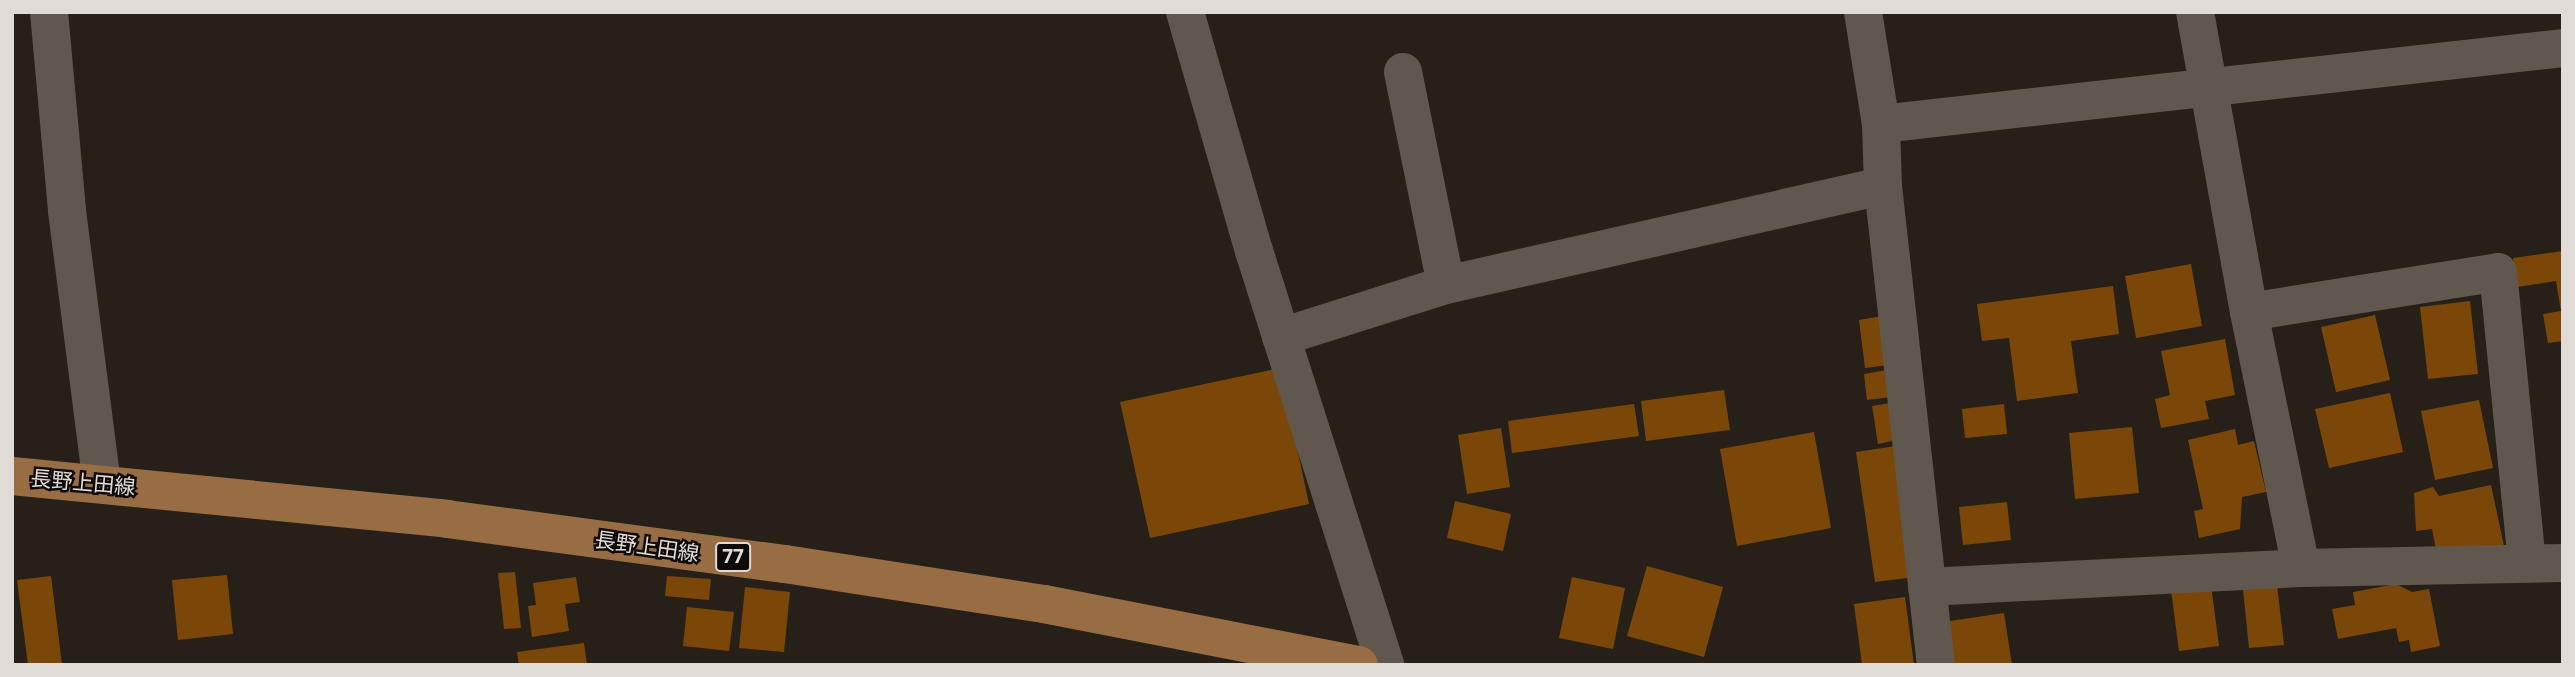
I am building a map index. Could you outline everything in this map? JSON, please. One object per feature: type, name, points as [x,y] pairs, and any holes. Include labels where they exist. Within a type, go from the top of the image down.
[{"type":"main road","name":"長野上田線","points":[[12,476],[447,519],[785,564],[1044,604],[1359,665]]},
{"type":"street","points":[[49,12],[67,211],[102,483]]},
{"type":"street","points":[[1185,12],[1281,337],[1385,665]]},
{"type":"street","points":[[1863,12],[1881,124],[1883,186],[1936,665]]},
{"type":"street","points":[[2195,12],[2249,312],[2301,568]]},
{"type":"street","points":[[1881,124],[2563,48]]},
{"type":"street","points":[[1403,72],[1446,285]]},
{"type":"street","points":[[1281,337],[1446,285],[1883,186]]},
{"type":"street","points":[[1927,587],[2301,568],[2545,564],[2498,272],[2249,312]]},
{"type":"building","points":[[2563,251],[2563,341],[2548,343],[2543,314],[2561,311],[2556,281],[2517,287],[2513,258]]},
{"type":"building","points":[[2191,264],[2202,326],[2136,338],[2125,276]]},
{"type":"building","points":[[2113,286],[2119,334],[2071,341],[2078,393],[2017,401],[2009,338],[1982,341],[1977,304]]},
{"type":"building","points":[[2470,301],[2478,374],[2428,379],[2420,307]]},
{"type":"building","points":[[2375,315],[2390,380],[2336,392],[2321,327]]},
{"type":"building","points":[[1882,316],[1889,365],[1865,368],[1859,320]]},
{"type":"building","points":[[2225,339],[2235,395],[2205,401],[2209,419],[2161,428],[2155,399],[2170,395],[2161,351]]},
{"type":"building","points":[[1280,368],[1309,504],[1150,538],[1120,402]]},
{"type":"building","points":[[1887,370],[1892,397],[1867,400],[1864,374]]},
{"type":"building","points":[[1724,390],[1730,430],[1646,441],[1641,401]]},
{"type":"building","points":[[2390,393],[2403,452],[2329,468],[2315,409]]},
{"type":"building","points":[[2479,400],[2493,468],[2435,480],[2421,411]]},
{"type":"building","points":[[1890,403],[1896,440],[1878,444],[1872,406]]},
{"type":"building","points":[[1634,404],[1639,436],[1512,453],[1508,421]]},
{"type":"building","points":[[2004,404],[2007,434],[1965,438],[1962,409]]},
{"type":"building","points":[[2132,427],[2139,493],[2075,499],[2069,433]]},
{"type":"building","points":[[1501,428],[1510,487],[1467,494],[1458,435]]},
{"type":"building","points":[[2235,429],[2238,445],[2254,441],[2266,492],[2242,497],[2240,529],[2199,538],[2194,511],[2203,509],[2188,440]]},
{"type":"building","points":[[1814,432],[1831,528],[1737,546],[1720,449]]},
{"type":"building","points":[[1896,446],[1915,577],[1875,582],[1856,452]]},
{"type":"building","points":[[2491,485],[2504,546],[2438,560],[2432,529],[2416,531],[2414,493],[2433,487],[2439,496]]},
{"type":"building","points":[[1455,501],[1511,514],[1503,551],[1447,538]]},
{"type":"building","points":[[2007,502],[2011,540],[1963,545],[1959,507]]},
{"type":"building","points":[[1647,566],[1723,587],[1704,657],[1627,636]]},
{"type":"building","points":[[515,572],[521,628],[504,629],[498,573]]},
{"type":"building","points":[[227,575],[233,634],[178,640],[172,580]]},
{"type":"building","points":[[51,576],[62,665],[28,665],[17,580]]},
{"type":"building","points":[[667,576],[711,579],[709,600],[665,596]]},
{"type":"building","points":[[576,577],[580,602],[565,604],[569,631],[532,637],[528,606],[536,605],[533,583]]},
{"type":"building","points":[[1572,577],[1625,588],[1613,649],[1559,638]]},
{"type":"building","points":[[2396,584],[2412,592],[2429,589],[2440,646],[2411,652],[2409,640],[2399,642],[2396,628],[2338,639],[2332,609],[2355,605],[2353,592]]},
{"type":"building","points":[[2211,585],[2219,646],[2179,651],[2171,590]]},
{"type":"building","points":[[2277,585],[2284,645],[2249,648],[2243,589]]},
{"type":"building","points":[[745,587],[790,592],[784,652],[739,648]]},
{"type":"building","points":[[1905,597],[1914,665],[1862,665],[1854,604]]},
{"type":"building","points":[[687,607],[734,612],[729,651],[683,646]]},
{"type":"building","points":[[2004,613],[2012,665],[1950,665],[1943,622]]},
{"type":"building","points":[[584,643],[587,665],[519,665],[517,652]]}]
